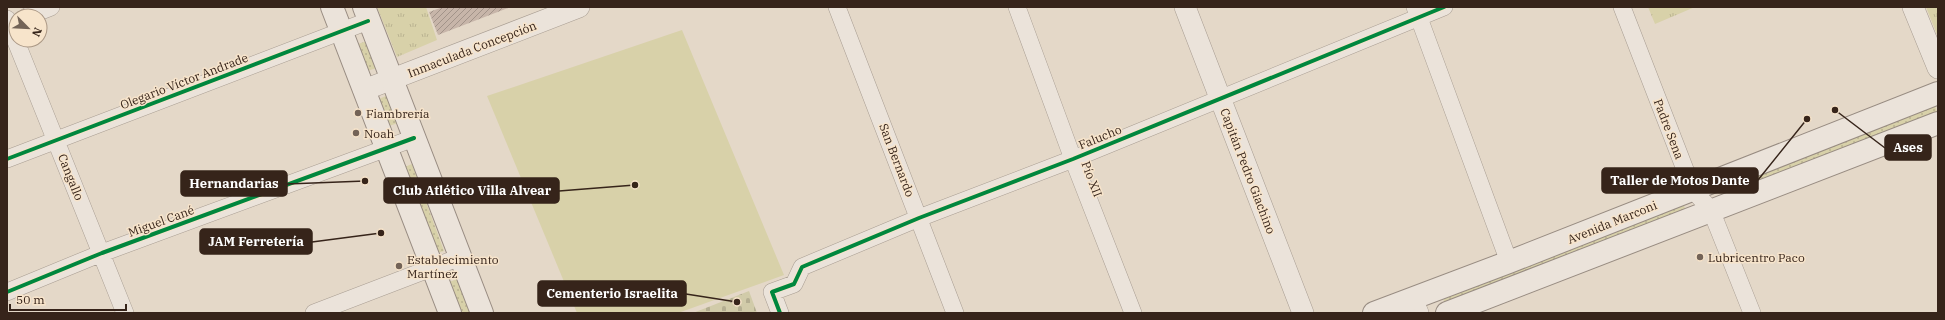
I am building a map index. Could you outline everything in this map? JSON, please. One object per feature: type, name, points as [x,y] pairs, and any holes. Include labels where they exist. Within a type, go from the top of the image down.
[{"type":"main road","points":[[332,7],[450,313]]},
{"type":"main road","points":[[366,14],[482,313]]},
{"type":"main road","name":"Avenida Marconi","points":[[1374,313],[1415,306],[1509,262],[1938,93]]},
{"type":"main road","name":"Avenida Marconi","points":[[1447,313],[1938,123]]},
{"type":"street","name":"Inmaculada Concepción","points":[[364,90],[579,7]]},
{"type":"street","name":"San Bernardo","points":[[837,7],[956,313]]},
{"type":"street","name":"Pío XII","points":[[1017,7],[1073,159],[1133,313]]},
{"type":"street","name":"Capitán Pedro Giachino","points":[[1185,7],[1303,313]]},
{"type":"street","name":"Falucho","points":[[780,313],[772,292],[794,284],[802,267],[919,218],[1073,159],[1220,99],[1417,12],[1444,7]]},
{"type":"street","name":"Padre Sena","points":[[1622,7],[1693,190],[1711,210],[1752,313]]},
{"type":"street","points":[[1913,7],[1938,68]]},
{"type":"street","points":[[1417,12],[1509,262]]},
{"type":"street","name":"Olegario Víctor Andrade","points":[[7,159],[342,32],[366,14]]},
{"type":"street","name":"Cangallo","points":[[20,48],[125,313]]},
{"type":"street","name":"Miguel Cané","points":[[7,292],[102,253],[414,138]]},
{"type":"street","points":[[314,313],[460,257]]},
{"type":"green space","points":[[377,7],[426,7],[437,40],[397,57]]},
{"type":"green space","points":[[1648,7],[1695,7],[1655,24]]},
{"type":"green space","points":[[1926,7],[1938,7],[1938,37]]},
{"type":"green space","points":[[682,30],[784,275],[678,313],[577,313],[487,96]]},
{"type":"green space","points":[[367,41],[377,68],[367,71],[358,44]]},
{"type":"green space","points":[[388,95],[398,123],[389,126],[379,99]]},
{"type":"green space","points":[[1934,103],[1937,112],[1726,195],[1723,186]]},
{"type":"green space","points":[[412,164],[444,251],[434,254],[402,168]]},
{"type":"green space","points":[[1683,203],[1686,211],[1445,304],[1442,295]]},
{"type":"green space","points":[[457,279],[470,313],[459,313],[447,283]]},
{"type":"green space","points":[[749,291],[757,313],[693,313]]},
{"type":"building","points":[[443,7],[508,8],[438,35],[429,12]]},
{"type":"cycle path","points":[[780,313],[772,292],[794,284],[802,267],[919,218],[1073,159],[1444,7]]},
{"type":"cycle path","points":[[7,159],[368,21]]},
{"type":"cycle path","points":[[7,292],[102,253],[414,138]]},
{"type":"place","name":"Ases","points":[[1835,110]]},
{"type":"place","name":"Fiambrería","points":[[358,113]]},
{"type":"place","name":"Taller de Motos Dante","points":[[1807,119]]},
{"type":"place","name":"Noah","points":[[356,133]]},
{"type":"place","name":"Hernandarias","points":[[365,181]]},
{"type":"place","name":"Club Atlético Villa Alvear","points":[[635,185]]},
{"type":"place","name":"JAM Ferretería","points":[[381,233]]},
{"type":"place","name":"Lubricentro Paco","points":[[1700,257]]},
{"type":"place","name":"Establecimiento Martínez","points":[[399,266]]},
{"type":"place","name":"Cementerio Israelita","points":[[737,302]]}]
